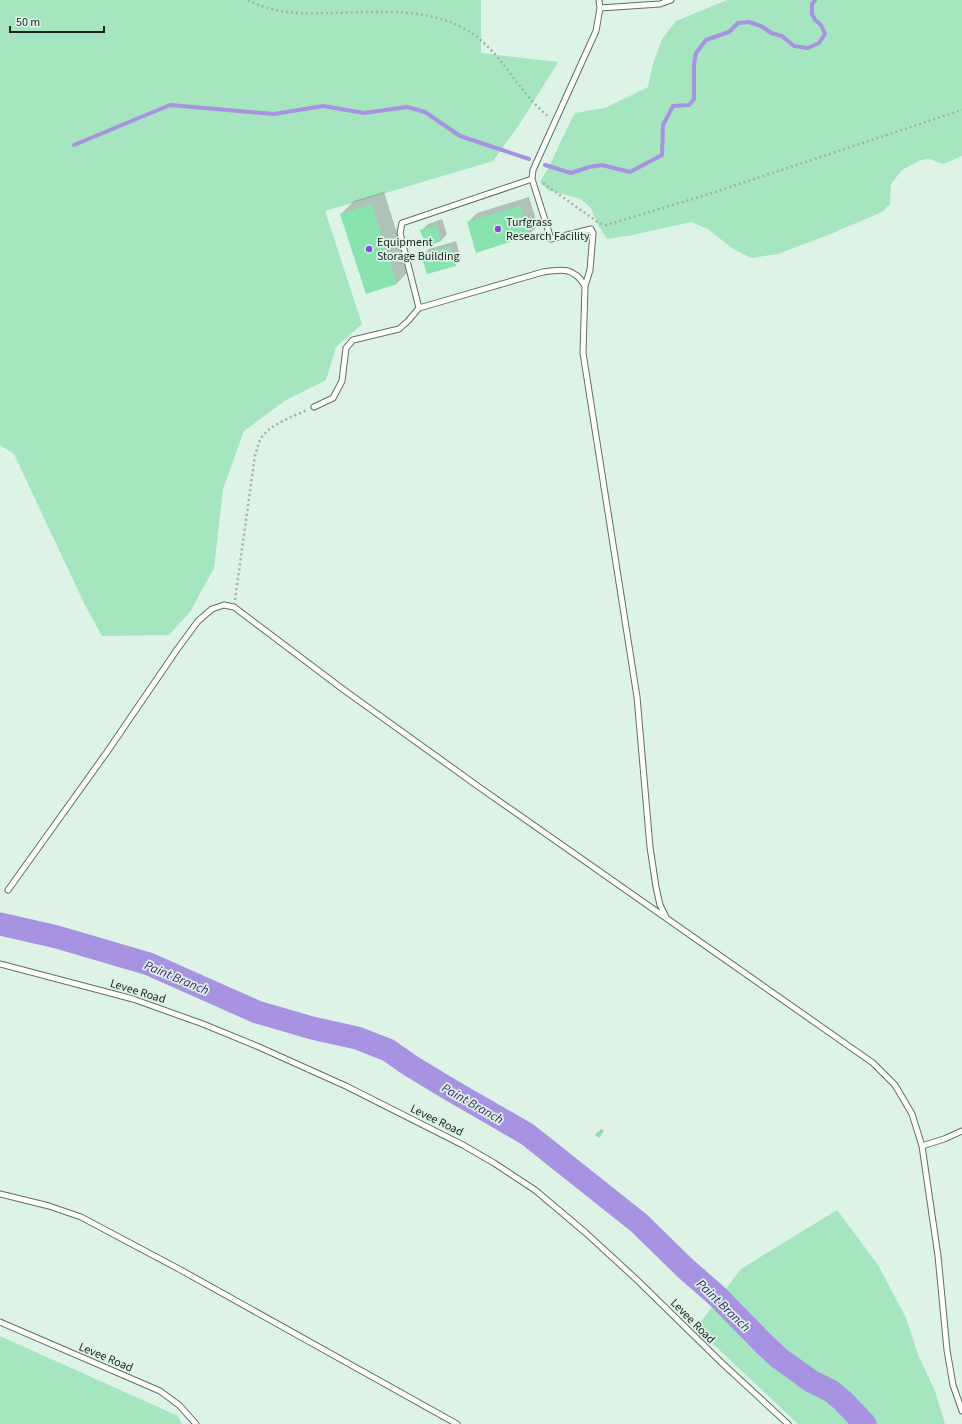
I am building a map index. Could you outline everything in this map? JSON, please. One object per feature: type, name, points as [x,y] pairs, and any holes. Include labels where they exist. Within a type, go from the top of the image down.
[{"type":"lane","points":[[599,0],[600,8],[596,31],[533,170],[532,179],[551,239],[591,229],[594,233],[590,270],[584,286],[583,353],[637,697],[650,847],[656,887],[660,905],[668,919]]},
{"type":"lane","points":[[600,8],[640,3],[660,4],[671,0]]},
{"type":"lane","points":[[419,308],[400,233],[402,223],[532,179]]},
{"type":"lane","points":[[314,408],[333,398],[342,381],[346,348],[353,340],[399,329],[419,308],[543,272],[560,269],[573,272],[580,278],[584,286]]},
{"type":"lane","points":[[8,890],[107,752],[198,621],[212,609],[224,605],[234,607],[344,690],[479,787],[873,1063],[895,1085],[912,1114],[922,1146],[938,1256],[947,1350],[954,1385],[962,1411]]},
{"type":"lane","name":"Levee Road","points":[[0,964],[133,999],[225,1033],[348,1087],[463,1145],[494,1163],[535,1190],[586,1233],[788,1424]]},
{"type":"lane","points":[[922,1146],[962,1131]]},
{"type":"lane","points":[[0,1194],[49,1206],[81,1217],[179,1269],[457,1424]]},
{"type":"lane","name":"Levee Road","points":[[0,1322],[160,1391],[179,1405],[196,1424]]},
{"type":"path","points":[[248,0],[279,12],[303,14],[422,13],[444,18],[463,27],[482,40],[495,53],[542,112],[555,122]]},
{"type":"path","points":[[532,179],[537,179],[599,223],[606,225],[706,195],[962,110]]},
{"type":"path","points":[[234,607],[255,455],[261,439],[273,427],[286,419],[314,408]]},
{"type":"green space","points":[[0,0],[481,0],[481,53],[558,62],[519,125],[493,161],[325,211],[362,324],[336,347],[326,380],[286,400],[244,431],[223,489],[214,568],[190,612],[169,635],[102,636],[85,605],[14,454],[0,445]]},
{"type":"green space","points":[[727,0],[962,0],[962,156],[943,164],[929,159],[921,160],[902,170],[891,184],[890,204],[882,212],[778,254],[751,258],[733,249],[708,229],[691,222],[633,235],[607,239],[598,225],[591,208],[581,199],[548,190],[540,182],[550,165],[566,130],[575,113],[605,108],[648,87],[653,64],[662,39],[676,21]]},
{"type":"green space","points":[[837,1210],[878,1265],[906,1318],[918,1355],[935,1391],[945,1424],[798,1424],[696,1328],[741,1269]]},
{"type":"green space","points":[[0,1336],[178,1416],[182,1424],[0,1424]]},
{"type":"building","name":"Equipment Storage Building","points":[[372,204],[397,284],[366,294],[340,214]]},
{"type":"building","name":"Turfgrass Research Facility","points":[[520,206],[529,236],[476,253],[467,222]]},
{"type":"building","points":[[436,225],[441,241],[426,247],[420,230]]},
{"type":"building","points":[[450,247],[456,266],[427,274],[421,255]]},
{"type":"building","points":[[598,1131],[602,1134],[599,1138],[595,1135]]},
{"type":"waterway","points":[[545,165],[571,173],[589,167],[602,165],[630,172],[662,155],[663,125],[673,106],[689,105],[694,99],[694,64],[696,53],[706,40],[729,32],[738,23],[749,22],[761,26],[771,33],[782,36],[794,46],[808,48],[819,43],[825,34],[821,25],[815,20],[812,14],[812,4],[815,0]]},
{"type":"waterway","points":[[74,145],[170,105],[274,114],[323,106],[364,113],[407,107],[425,112],[460,136],[529,159]]},
{"type":"waterway","name":"Paint Branch","points":[[0,924],[57,937],[149,964],[257,1012],[312,1028],[357,1038],[388,1050],[449,1089],[527,1134],[639,1223],[685,1268],[717,1296],[779,1358],[811,1381],[831,1391],[865,1424]]},
{"type":"place","name":"Turfgrass Research Facility","points":[[498,229]]},
{"type":"place","name":"Equipment Storage Building","points":[[369,249]]}]
